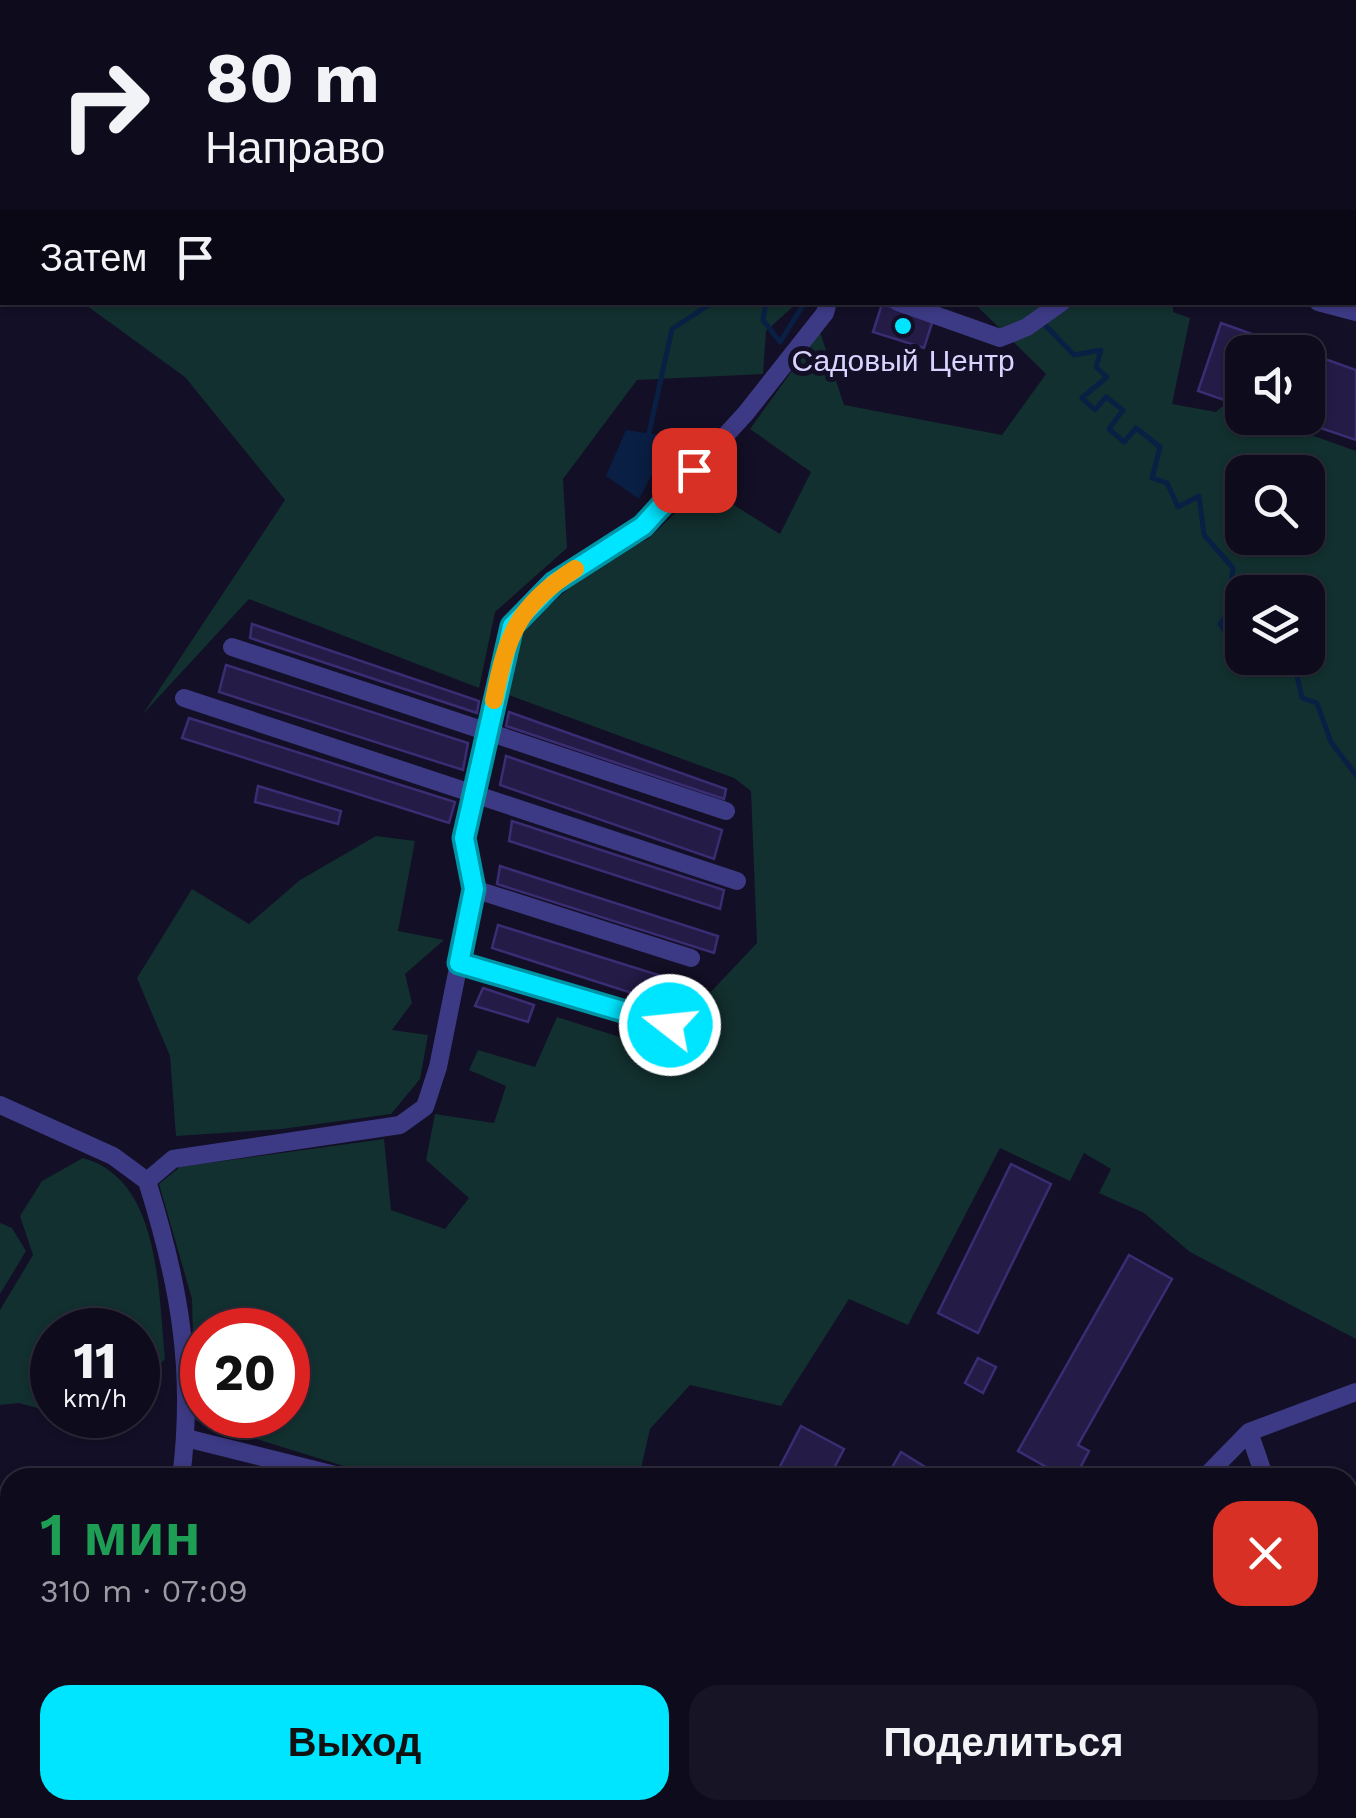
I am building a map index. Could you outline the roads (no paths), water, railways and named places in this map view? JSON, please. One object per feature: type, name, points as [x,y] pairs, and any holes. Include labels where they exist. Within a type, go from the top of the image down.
[{"type":"street","points":[[147,1181],[173,1158],[400,1126],[425,1107],[474,889],[464,838],[512,626],[554,583],[643,526],[746,413],[825,313],[827,305]]},
{"type":"street","points":[[906,305],[1000,338],[1027,327],[1058,305]]},
{"type":"street","points":[[1329,305],[1356,312]]},
{"type":"street","points":[[232,647],[726,811]]},
{"type":"street","points":[[184,698],[737,881]]},
{"type":"street","points":[[474,889],[691,958]]},
{"type":"street","points":[[459,963],[670,1025]]},
{"type":"street","points":[[0,1106],[114,1156],[147,1181],[172,1258],[180,1308]]},
{"type":"street","points":[[1214,1468],[1249,1432],[1356,1392]]},
{"type":"street","points":[[1249,1432],[1262,1468]]},
{"type":"street","points":[[182,1468],[186,1438],[307,1468]]},
{"type":"water","points":[[626,430],[672,437],[639,499],[606,476]]},
{"type":"waterway","points":[[649,433],[672,329],[708,305]]},
{"type":"waterway","points":[[766,305],[763,320],[780,342],[803,305]]},
{"type":"waterway","points":[[1045,325],[1074,355],[1101,350],[1096,367],[1107,377],[1082,398],[1095,410],[1106,397],[1123,410],[1109,429],[1124,442],[1136,428],[1160,447],[1152,478],[1167,483],[1178,507],[1199,496],[1204,535],[1233,568],[1232,575]]},
{"type":"waterway","points":[[1225,617],[1220,624],[1225,632]]},
{"type":"waterway","points":[[1297,675],[1302,698],[1317,703],[1331,742],[1356,775]]},
{"type":"place","name":"Садовый Центр","points":[[903,326]]}]
